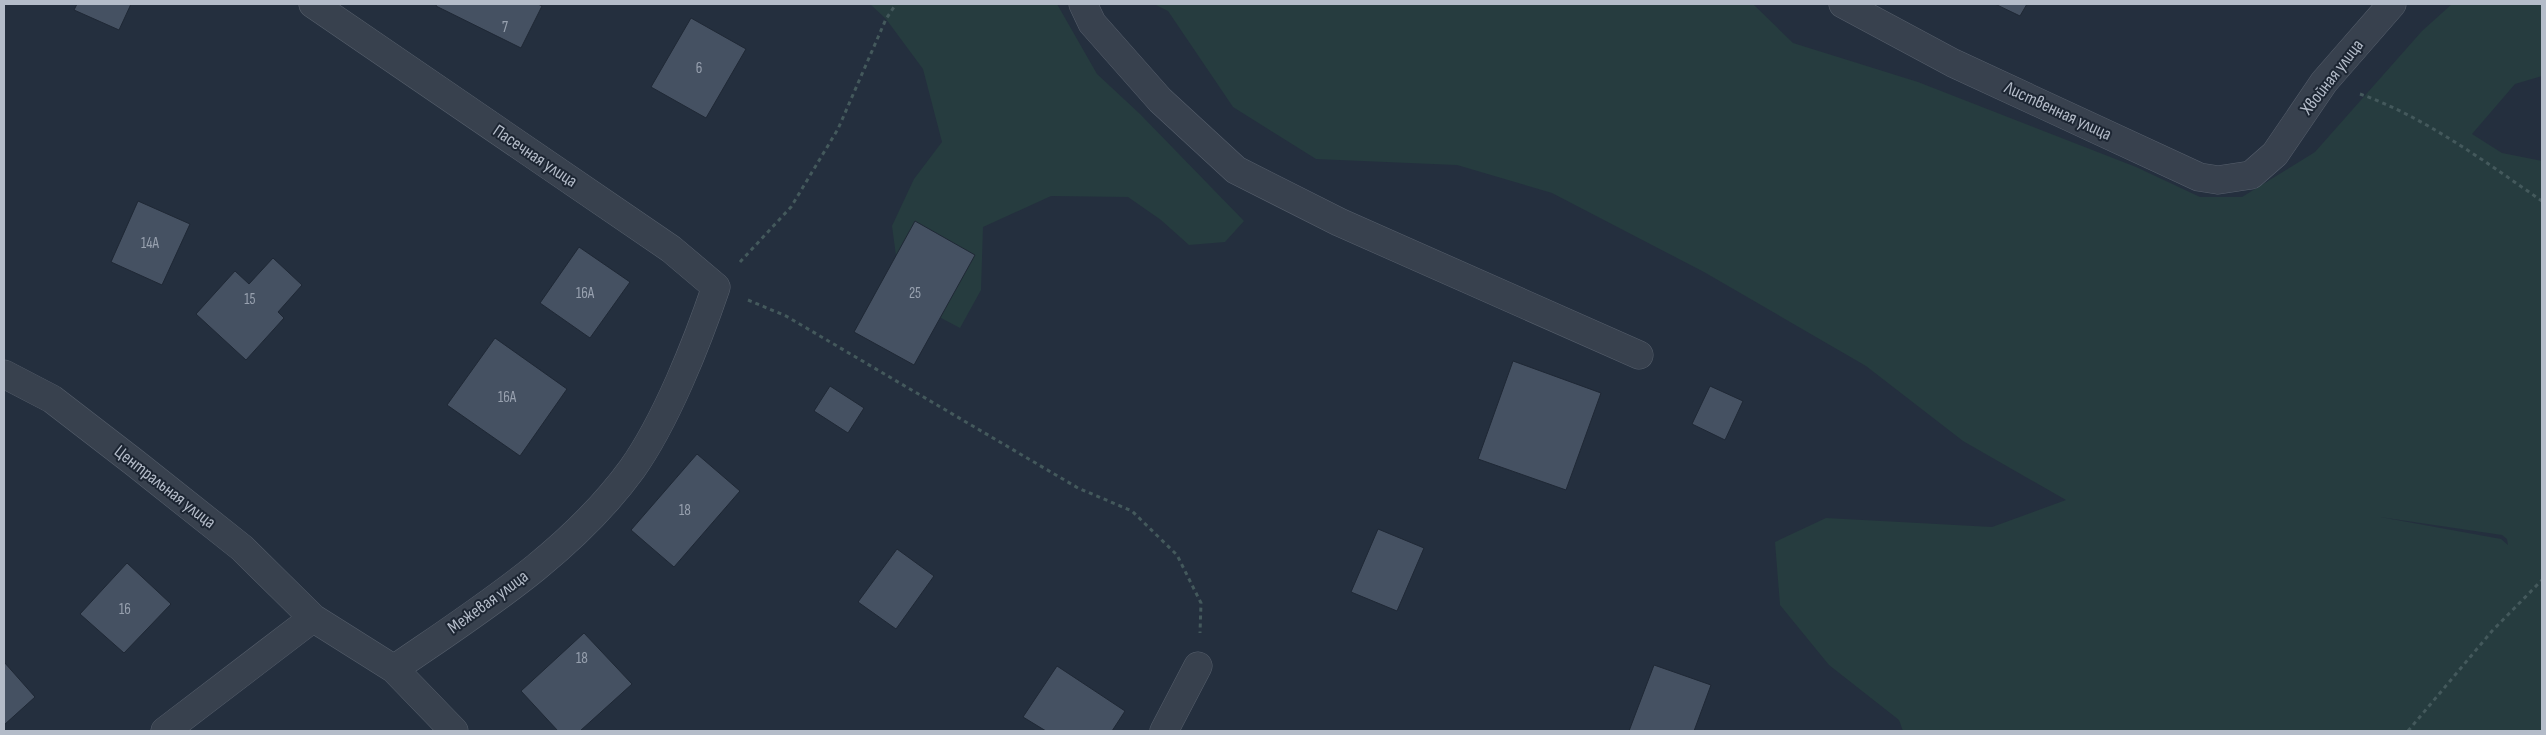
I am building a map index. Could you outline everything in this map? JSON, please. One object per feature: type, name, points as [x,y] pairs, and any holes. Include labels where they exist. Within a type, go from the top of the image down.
[{"type":"street","name":"Пасечная улица","points":[[313,4],[671,249],[716,287]]},
{"type":"street","points":[[1083,4],[1092,23],[1160,100],[1236,170],[1338,222],[1639,355]]},
{"type":"street","name":"Лиственная улица","points":[[1843,4],[1953,63],[2199,177],[2218,180],[2252,175],[2275,154]]},
{"type":"street","name":"Хвойная улица","points":[[2275,154],[2324,82],[2392,4]]},
{"type":"street","name":"Межевая улица","points":[[394,670],[515,584],[597,510],[632,469],[660,420],[703,325],[716,287]]},
{"type":"street","name":"Центральная улица","points":[[4,374],[52,399],[135,463],[242,548],[313,618]]},
{"type":"street","points":[[165,731],[313,618],[394,670],[454,731]]},
{"type":"street","points":[[1164,731],[1198,666]]},
{"type":"path","points":[[896,4],[886,19],[838,129],[792,207],[716,287],[786,316],[1078,488],[1132,511],[1177,554],[1201,603],[1198,666]]},
{"type":"path","points":[[2324,82],[2389,104],[2491,166],[2542,201]]},
{"type":"path","points":[[2408,731],[2492,631],[2542,580]]},
{"type":"green space","points":[[870,4],[1057,4],[1097,74],[1140,114],[1244,221],[1225,242],[1189,245],[1161,220],[1128,197],[1051,196],[983,227],[981,290],[960,328],[928,311],[900,285],[892,226],[914,179],[942,142],[923,69],[886,19]]},
{"type":"green space","points":[[1154,4],[1753,4],[1793,43],[1918,82],[2136,167],[2200,197],[2242,197],[2315,152],[2422,31],[2452,4],[2542,4],[2542,76],[2515,84],[2472,134],[2502,153],[2542,161],[2542,731],[1903,731],[1899,720],[1829,665],[1780,605],[1775,542],[1826,518],[1992,527],[2066,500],[1963,441],[1866,366],[1704,272],[1552,193],[1457,165],[1316,159],[1233,107],[1168,11]],"holes":[[[2380,517],[2502,535],[2507,539],[2508,545],[2501,539]]]},
{"type":"building","points":[[77,4],[131,4],[119,30],[74,10]]},
{"type":"building","points":[[437,4],[538,4],[542,6],[521,48],[436,6]]},
{"type":"building","points":[[1995,4],[2027,4],[2020,16]]},
{"type":"building","points":[[691,18],[746,49],[706,118],[651,87]]},
{"type":"building","points":[[138,201],[190,224],[162,285],[111,262]]},
{"type":"building","points":[[915,221],[975,255],[914,365],[854,332]]},
{"type":"building","points":[[579,247],[630,282],[590,338],[540,303]]},
{"type":"building","points":[[273,258],[302,285],[278,312],[284,318],[246,360],[196,314],[235,271],[249,284]]},
{"type":"building","points":[[495,338],[567,389],[520,456],[447,405]]},
{"type":"building","points":[[1513,361],[1601,393],[1566,490],[1478,459]]},
{"type":"building","points":[[830,386],[864,408],[848,433],[814,411]]},
{"type":"building","points":[[1710,386],[1743,401],[1725,440],[1692,424]]},
{"type":"building","points":[[697,454],[740,491],[674,567],[631,530]]},
{"type":"building","points":[[1378,529],[1424,548],[1397,611],[1351,592]]},
{"type":"building","points":[[897,549],[934,576],[896,629],[858,602]]},
{"type":"building","points":[[127,563],[171,604],[124,653],[80,614]]},
{"type":"building","points":[[584,633],[632,684],[580,731],[558,731],[521,691]]},
{"type":"building","points":[[4,662],[35,697],[4,725]]},
{"type":"building","points":[[1654,665],[1711,685],[1694,731],[1629,731]]},
{"type":"building","points":[[1057,666],[1125,711],[1112,731],[1046,731],[1023,717]]}]
